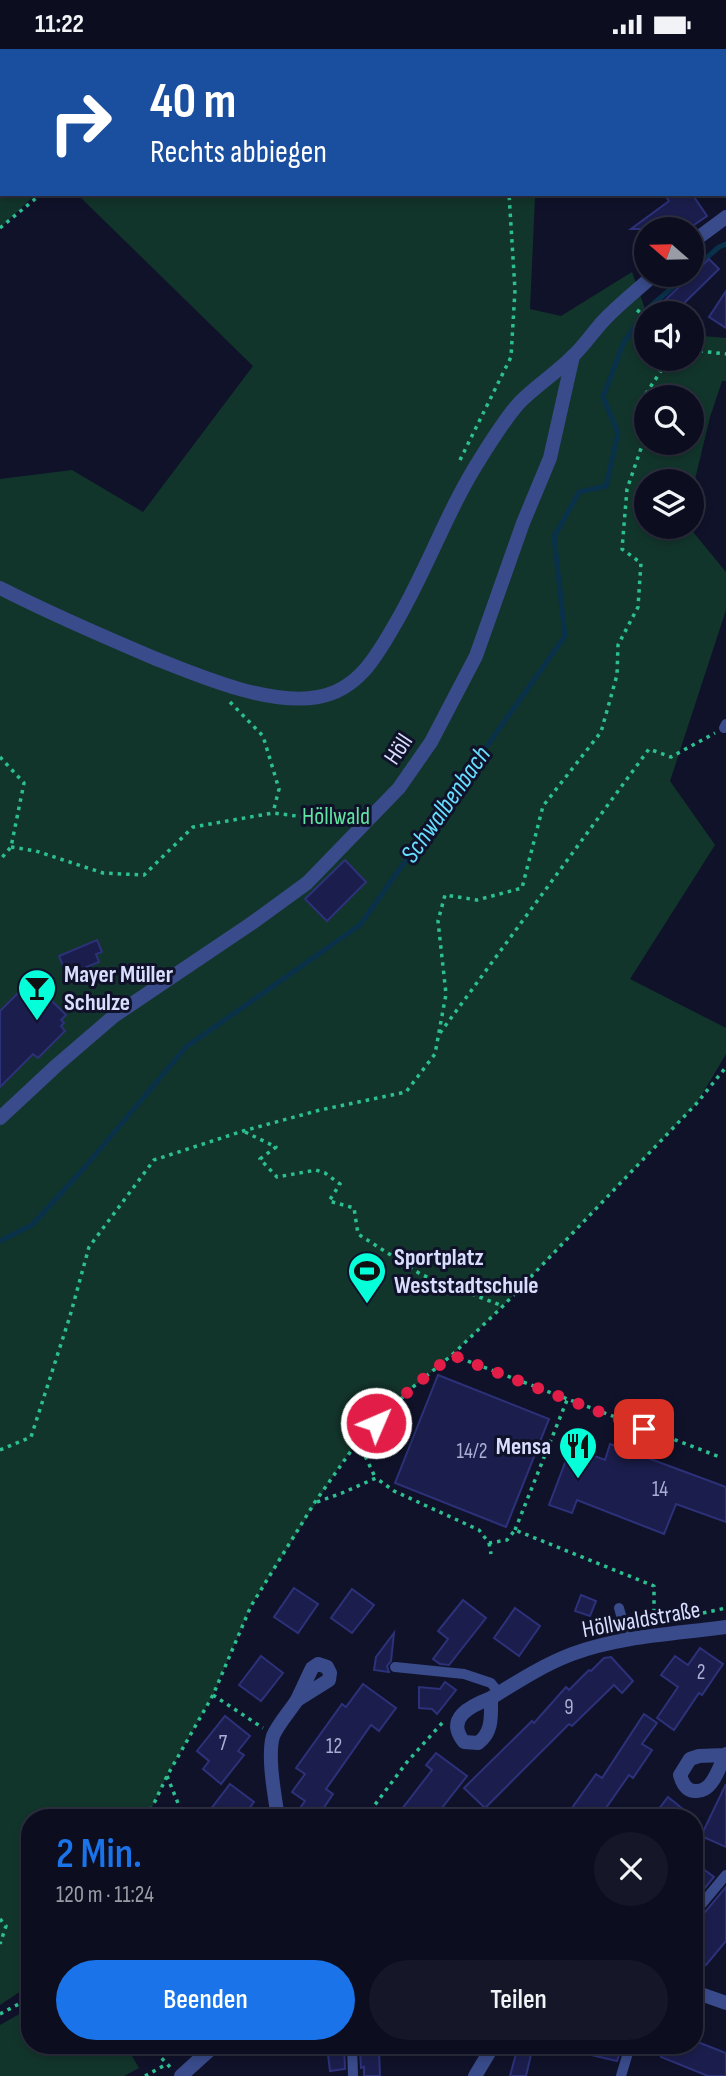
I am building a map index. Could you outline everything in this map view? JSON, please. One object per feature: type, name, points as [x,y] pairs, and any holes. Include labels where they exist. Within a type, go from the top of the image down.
[{"type":"street","points":[[704,234],[726,218]]},
{"type":"street","name":"Höll","points":[[0,1118],[114,1016],[307,883],[399,788],[430,742],[476,656],[523,523],[550,459],[573,356],[605,319],[641,287]]},
{"type":"street","points":[[0,588],[83,629],[209,679],[257,693],[299,698],[318,697],[336,691],[355,681],[372,663],[400,617],[452,509],[480,459],[519,404],[573,356]]},
{"type":"street","name":"Höllwaldstraße","points":[[495,1696],[527,1675],[572,1654],[625,1640],[726,1627]]},
{"type":"street","points":[[277,1809],[272,1777],[274,1735],[297,1700]]},
{"type":"street","points":[[703,1995],[726,2003]]},
{"type":"street","points":[[182,2075],[205,2054]]},
{"type":"street","points":[[475,2076],[488,2054]]},
{"type":"lane","points":[[619,1608],[625,1640]]},
{"type":"lane","points":[[395,1667],[464,1674],[491,1683],[495,1696]]},
{"type":"lane","points":[[703,1902],[726,1875]]},
{"type":"lane","points":[[352,2054],[353,2076]]},
{"type":"lane","points":[[621,2076],[628,2054]]},
{"type":"path","points":[[0,229],[39,196]]},
{"type":"path","points":[[457,465],[510,357],[515,290],[509,196]]},
{"type":"path","points":[[704,351],[726,354]]},
{"type":"path","points":[[0,1450],[31,1437],[71,1315],[89,1247],[154,1160],[320,1110],[406,1092],[435,1054],[446,994],[438,921],[445,895],[477,900],[522,888],[543,806],[601,732],[618,675],[618,645],[638,607],[641,563],[622,549],[627,489],[639,455]]},
{"type":"path","points":[[227,698],[263,736],[279,789],[272,813]]},
{"type":"path","points":[[438,1035],[649,749],[671,757],[725,726]]},
{"type":"path","points":[[0,757],[24,783],[12,848],[0,860]]},
{"type":"path","points":[[12,848],[36,851],[103,873],[144,875],[193,827],[272,813],[365,824]]},
{"type":"path","points":[[151,1809],[212,1695],[251,1606],[315,1503],[358,1441],[503,1306],[688,1112],[726,1067]]},
{"type":"path","points":[[243,1131],[276,1147],[260,1160],[277,1177],[316,1170],[340,1184],[329,1201],[354,1208],[358,1234],[422,1275],[503,1306]]},
{"type":"path","points":[[452,1355],[720,1457]]},
{"type":"path","points":[[489,1543],[508,1540],[515,1530],[568,1400]]},
{"type":"path","points":[[358,1441],[376,1478],[394,1491],[479,1531],[489,1543],[491,1554]]},
{"type":"path","points":[[315,1503],[376,1478]]},
{"type":"path","points":[[515,1530],[654,1586],[654,1621]]},
{"type":"path","points":[[212,1695],[274,1735]]},
{"type":"path","points":[[167,1776],[180,1809]]},
{"type":"path","points":[[0,1919],[6,1926],[0,1944]]},
{"type":"path","points":[[0,2014],[21,2003]]},
{"type":"path","points":[[157,2054],[166,2065],[182,2075]]},
{"type":"path","points":[[145,2076],[166,2065]]},
{"type":"green space","points":[[0,196],[34,196],[0,228]]},
{"type":"green space","name":"Höllwald","points":[[79,196],[535,196],[530,309],[561,316],[632,272],[634,287],[637,287],[642,301],[634,301],[634,371],[704,371],[704,336],[726,338],[726,381],[722,381],[704,442],[704,385],[634,385],[634,455],[701,455],[697,469],[634,469],[634,539],[699,539],[726,572],[726,610],[670,781],[715,845],[630,979],[726,1028],[726,1054],[697,1103],[503,1306],[358,1441],[251,1606],[213,1695],[151,1809],[21,1809],[21,1991],[0,2005],[0,479],[72,470],[143,512],[253,366]]},
{"type":"green space","points":[[21,2013],[21,2054],[131,2054],[139,2068],[124,2076],[0,2076],[0,2025]]},
{"type":"building","points":[[665,196],[693,196],[707,216],[704,218],[647,217],[669,201]]},
{"type":"building","points":[[709,259],[719,269],[704,284],[704,264]]},
{"type":"building","points":[[679,287],[701,287],[686,301],[664,301]]},
{"type":"building","points":[[726,291],[726,328],[709,317]]},
{"type":"building","points":[[345,860],[366,882],[327,921],[305,899]]},
{"type":"building","points":[[97,940],[102,952],[96,954],[99,962],[67,975],[59,956]]},
{"type":"building","name":"Mayer Müller Schulze","points":[[27,984],[46,1003],[50,999],[66,1015],[61,1020],[65,1031],[38,1058],[33,1054],[0,1087],[0,1011]]},
{"type":"building","points":[[438,1375],[549,1419],[506,1527],[395,1483]]},
{"type":"building","points":[[610,1444],[726,1487],[726,1522],[676,1504],[664,1534],[577,1500],[572,1513],[549,1505],[571,1447],[605,1460]]},
{"type":"building","points":[[294,1588],[318,1604],[298,1633],[274,1617]]},
{"type":"building","points":[[352,1589],[374,1605],[352,1633],[331,1618]]},
{"type":"building","points":[[581,1595],[596,1601],[590,1616],[575,1611]]},
{"type":"building","points":[[463,1600],[486,1618],[449,1665],[440,1664],[433,1659],[448,1639],[438,1631]]},
{"type":"building","points":[[515,1608],[540,1626],[519,1656],[494,1638]]},
{"type":"building","points":[[394,1633],[391,1661],[387,1666],[389,1672],[374,1670],[376,1657]]},
{"type":"building","points":[[700,1648],[723,1664],[674,1730],[657,1718],[678,1687],[661,1675],[675,1656],[688,1665]]},
{"type":"building","points":[[261,1656],[283,1673],[261,1701],[239,1685]]},
{"type":"building","points":[[611,1657],[633,1681],[622,1693],[614,1685],[572,1726],[569,1724],[485,1808],[464,1788],[532,1721],[534,1723],[566,1687],[569,1690],[604,1658]]},
{"type":"building","points":[[445,1682],[456,1690],[437,1714],[432,1709],[419,1708],[419,1687],[440,1689]]},
{"type":"building","points":[[363,1684],[396,1708],[379,1731],[371,1725],[326,1789],[333,1794],[323,1809],[299,1809],[305,1801],[292,1792],[305,1774],[296,1768],[342,1704],[346,1707]]},
{"type":"building","points":[[644,1714],[657,1723],[642,1744],[652,1750],[633,1778],[629,1775],[605,1809],[572,1808],[596,1774],[602,1778]]},
{"type":"building","points":[[225,1716],[250,1736],[238,1751],[244,1755],[221,1784],[203,1769],[209,1761],[197,1751]]},
{"type":"building","points":[[436,1753],[467,1776],[441,1809],[402,1809],[432,1770],[426,1765]]},
{"type":"building","points":[[230,1784],[254,1802],[249,1809],[211,1809]]},
{"type":"building","points":[[726,1784],[726,1847],[703,1837]]},
{"type":"building","points":[[668,1797],[683,1809],[659,1809]]},
{"type":"building","points":[[703,1869],[714,1877],[703,1890]]},
{"type":"building","points":[[726,1887],[726,1941],[706,1965],[703,1963],[703,1915]]},
{"type":"building","points":[[703,2044],[726,2053],[726,2076],[708,2076],[661,2057],[662,2054],[703,2054]]},
{"type":"building","points":[[328,2054],[344,2054],[345,2069],[330,2071]]},
{"type":"building","points":[[360,2054],[379,2054],[380,2076],[364,2076],[364,2067],[361,2068]]},
{"type":"building","points":[[516,2054],[531,2054],[526,2076],[510,2076]]},
{"type":"building","points":[[587,2054],[619,2054],[617,2061]]},
{"type":"waterway","name":"Schwalbenbach","points":[[704,260],[726,244]]},
{"type":"waterway","name":"Schwalbenbach","points":[[0,1241],[32,1225],[85,1167],[186,1047],[360,925],[565,636],[554,537],[579,492],[606,486],[618,433],[603,397],[623,344],[645,311],[673,287]]},
{"type":"place","name":"Mayer Müller Schulze","points":[[37,1022]]},
{"type":"place","name":"Sportplatz Weststadtschule","points":[[367,1305]]},
{"type":"place","name":"Mensa","points":[[578,1480]]},
{"type":"route","points":[[376,1423],[413,1387],[452,1355],[644,1429]]}]
